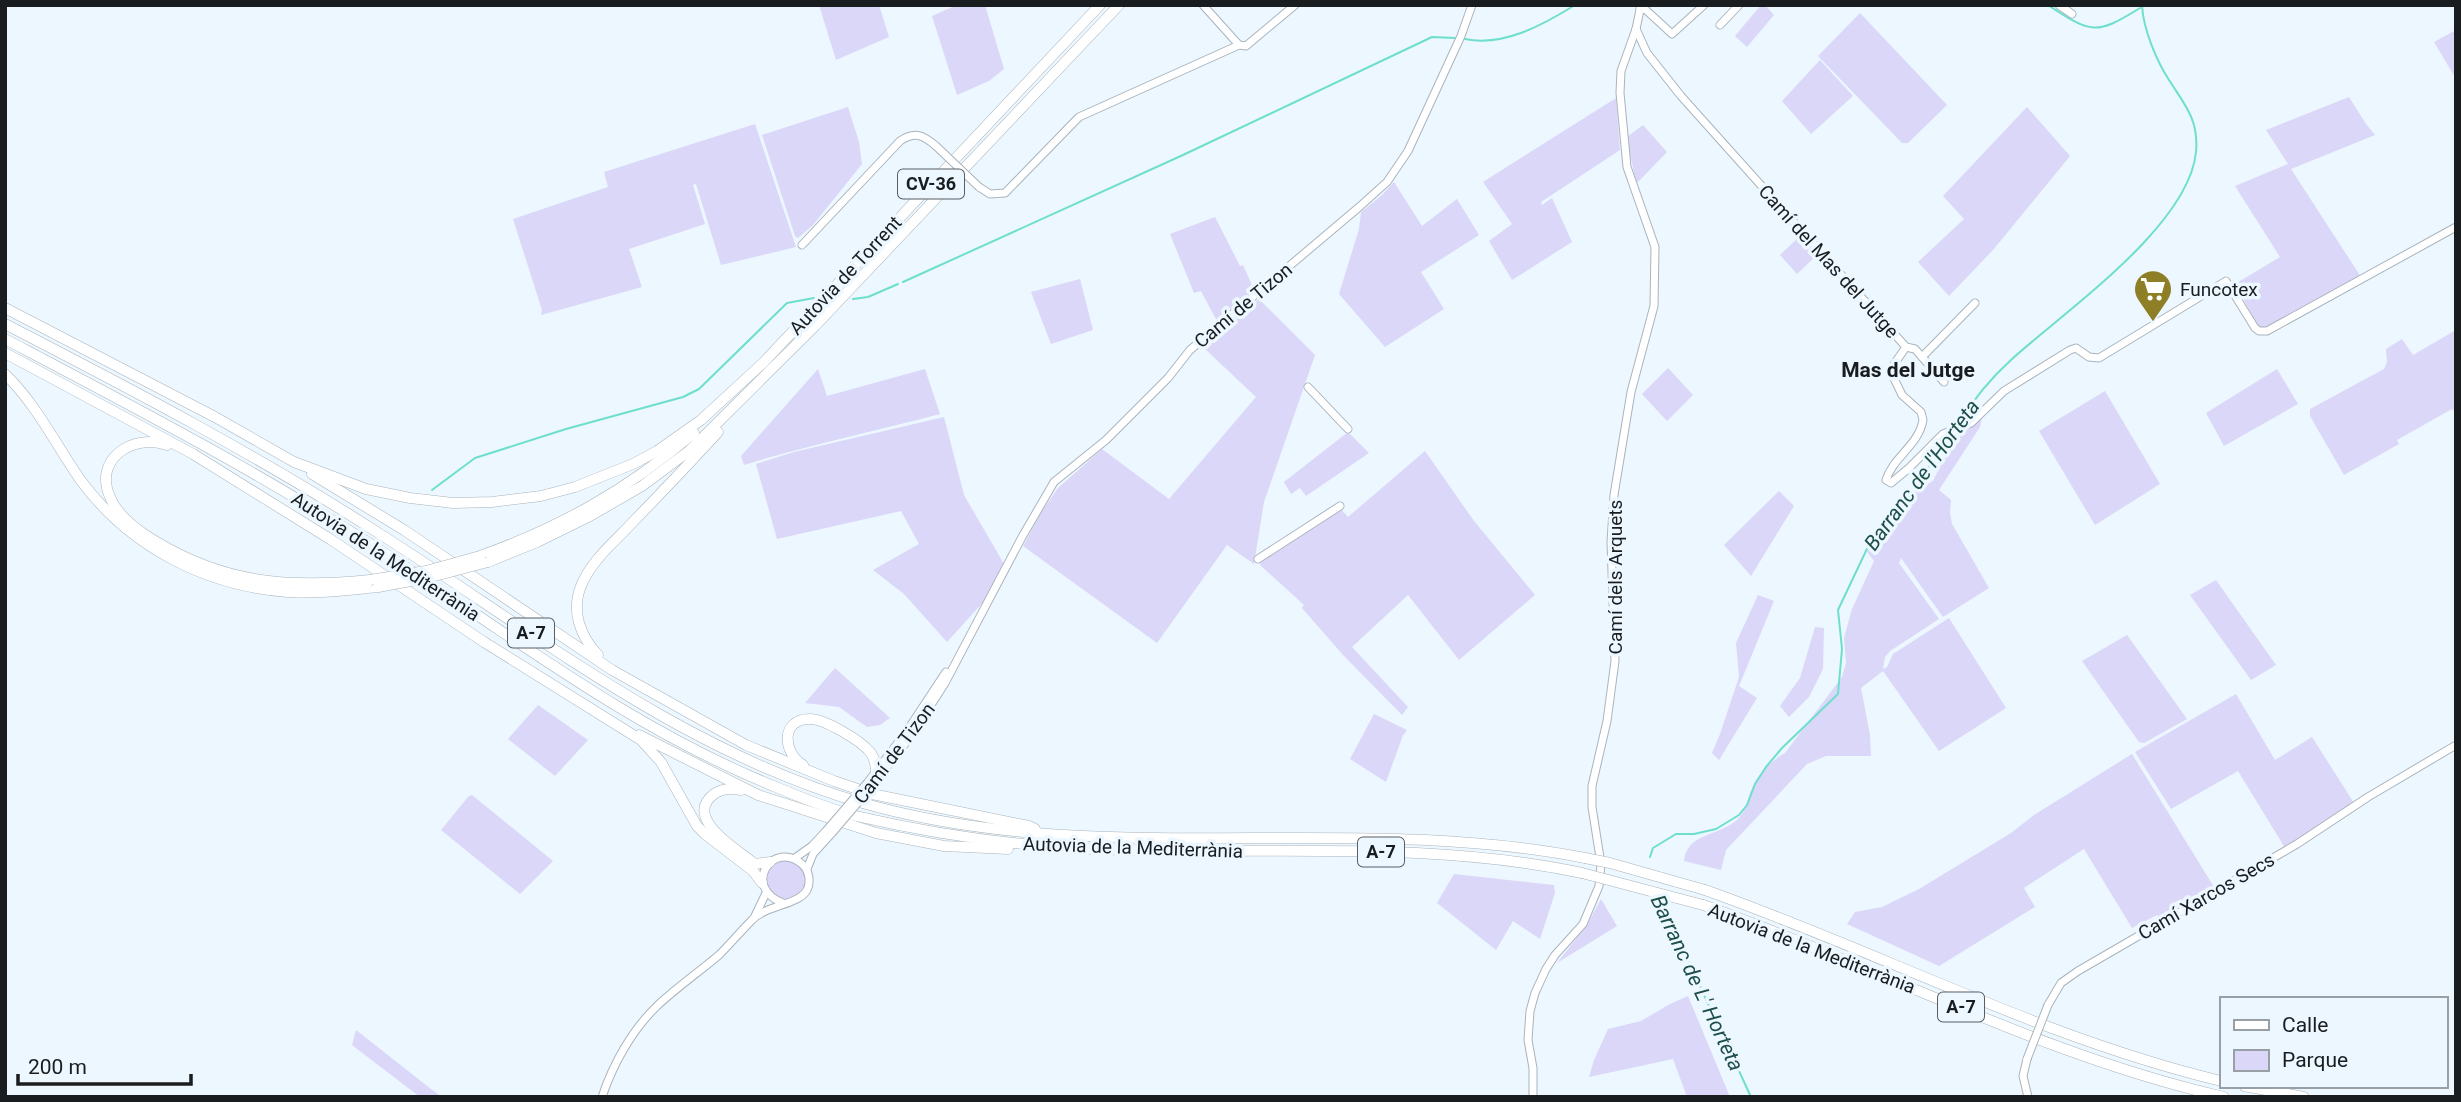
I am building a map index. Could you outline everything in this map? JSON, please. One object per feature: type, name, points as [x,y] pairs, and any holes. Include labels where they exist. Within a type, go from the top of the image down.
[{"type":"highway","name":"Autovia de Torrent","points":[[763,363],[1100,5]]},
{"type":"highway","name":"Autovia de Torrent","points":[[815,326],[1119,5]]},
{"type":"highway","points":[[5,308],[294,461],[404,530],[612,670],[746,745],[815,774],[895,800],[1029,826],[1040,832]]},
{"type":"highway","name":"Autovia de la Mediterrània","points":[[5,324],[217,436],[313,491],[594,675],[680,726],[745,759],[808,785],[860,802],[981,828],[1152,838],[1403,838],[1500,845],[1585,858],[1705,890],[1806,928],[2034,1022],[2103,1047],[2220,1081]]},
{"type":"highway","points":[[5,374],[20,388],[80,479],[107,511],[136,537],[176,563],[216,579],[258,589],[290,592],[428,578],[564,530],[616,502],[666,469],[712,431],[815,326]]},
{"type":"highway","points":[[620,673],[591,648],[580,628],[578,595],[588,572],[807,339],[815,326]]},
{"type":"highway","name":"Autovia de la Mediterrània","points":[[5,339],[221,453],[305,502],[589,690],[673,739],[742,774],[852,815],[961,836],[1073,848],[1403,852],[1485,858],[1582,873],[1703,905],[1811,946],[2029,1036],[2104,1063],[2224,1097]]},
{"type":"highway","points":[[5,353],[163,437],[330,539],[484,642],[641,740],[661,762],[697,826],[753,871],[764,888]]},
{"type":"highway","points":[[294,461],[366,489],[410,498],[453,503],[541,496],[605,477],[657,451],[701,420],[763,363]]},
{"type":"highway","points":[[484,559],[552,528],[613,494],[645,472],[709,421],[763,363]]},
{"type":"highway","points":[[199,460],[154,440],[135,442],[119,452],[110,466],[107,478],[110,498],[122,515],[140,532],[178,555],[215,571],[258,581],[289,584],[374,583]]},
{"type":"highway","points":[[589,708],[758,795]]},
{"type":"highway","points":[[815,774],[795,760],[790,754],[787,741],[795,724],[810,719],[830,725],[868,749],[875,761],[876,773]]},
{"type":"highway","points":[[770,862],[755,864],[711,829],[705,817],[706,804],[712,795],[723,789],[737,789],[876,833],[923,843],[1060,852],[1073,848]]},
{"type":"highway","points":[[2255,1088],[2304,1097]]},
{"type":"street","points":[[1203,5],[1239,45]]},
{"type":"street","points":[[802,245],[900,141],[915,134],[924,136],[979,187],[990,194],[1005,193],[1079,117],[1239,45],[1245,46],[1295,5]]},
{"type":"street","name":"Camí de Tizon","points":[[807,869],[813,854],[829,832],[911,736],[945,683],[1054,482],[1106,440],[1168,378],[1190,350],[1387,182],[1408,151],[1461,36],[1472,5]]},
{"type":"street","points":[[1641,7],[1672,34],[1704,5]]},
{"type":"street","points":[[1720,25],[1739,5]]},
{"type":"street","points":[[2059,5],[2072,14]]},
{"type":"street","name":"Camí dels Arquets","points":[[1533,1097],[1533,1069],[1528,1040],[1530,1011],[1535,993],[1555,955],[1583,924],[1599,886],[1601,864],[1592,807],[1592,786],[1607,721],[1615,661],[1611,542],[1614,495],[1623,429],[1654,306],[1656,288],[1653,237],[1632,183],[1624,149],[1620,83],[1621,71],[1641,7]]},
{"type":"street","name":"Camí del Mas del Jutge","points":[[1636,29],[1647,53],[1681,96],[1906,347],[1890,370],[1902,395],[1922,413],[1922,425],[1912,443],[1889,471],[1886,480],[1891,483],[1934,441],[1971,423],[2004,391],[2070,349],[2076,348],[2089,357],[2099,358],[2222,281],[2230,285],[2255,328],[2267,331],[2456,228]]},
{"type":"street","points":[[1922,357],[1975,303]]},
{"type":"street","points":[[1906,347],[1914,349],[1944,382]]},
{"type":"street","points":[[1308,387],[1348,429]]},
{"type":"street","points":[[1258,559],[1340,506]]},
{"type":"street","name":"Camí de Tizon","points":[[870,784],[939,683],[993,593]]},
{"type":"street","name":"Camí Xarcos Secs","points":[[2028,1097],[2023,1076],[2027,1059],[2048,1005],[2061,983],[2297,844],[2368,797],[2456,745]]},
{"type":"street","name":"Camí de Tizon","points":[[794,858],[829,832]]},
{"type":"street","points":[[602,1097],[610,1073],[640,1024],[656,1006],[720,954],[755,916],[783,903],[798,900],[807,890],[807,869],[794,858],[782,857],[770,862],[764,871],[764,888],[755,916]]},
{"type":"street","points":[[764,888],[772,899],[783,903]]},
{"type":"green space","points":[[819,5],[879,5],[889,37],[836,60]]},
{"type":"green space","points":[[957,5],[985,5],[1004,69],[989,81],[957,95],[932,16]]},
{"type":"green space","points":[[1761,5],[1765,5],[1774,15],[1747,47],[1735,36]]},
{"type":"green space","points":[[1860,13],[1947,105],[1908,143],[1902,143],[1818,56]]},
{"type":"green space","points":[[2456,30],[2456,79],[2434,42]]},
{"type":"green space","points":[[1820,60],[1853,96],[1811,134],[1782,101]]},
{"type":"green space","points":[[2349,97],[2375,135],[2291,169],[2361,277],[2270,328],[2259,328],[2235,284],[2280,257],[2235,186],[2288,164],[2266,130]]},
{"type":"green space","points":[[1616,98],[1620,150],[1541,202],[1542,205],[1552,198],[1572,242],[1512,280],[1489,241],[1512,224],[1483,182]]},
{"type":"green space","points":[[848,107],[859,142],[862,164],[813,225],[798,238],[795,236],[762,135]]},
{"type":"green space","points":[[2027,107],[2070,156],[1993,250],[1949,296],[1918,262],[1964,219],[1943,196]]},
{"type":"green space","points":[[755,124],[796,247],[721,265],[696,184],[693,185],[705,224],[629,249],[642,287],[541,315],[542,310],[513,219],[608,187],[604,172]]},
{"type":"green space","points":[[1643,125],[1667,152],[1636,184],[1627,137]]},
{"type":"green space","points":[[1394,182],[1422,226],[1457,199],[1479,235],[1421,272],[1444,309],[1385,347],[1339,294],[1359,229],[1361,212]]},
{"type":"green space","points":[[1215,217],[1240,266],[1243,265],[1255,292],[1218,323],[1201,291],[1194,293],[1170,234]]},
{"type":"green space","points":[[1800,236],[1817,255],[1797,274],[1780,255]]},
{"type":"green space","points":[[1080,279],[1093,330],[1051,344],[1031,292]]},
{"type":"green space","points":[[1259,299],[1315,355],[1264,502],[1254,564],[1227,545],[1157,643],[1023,546],[1058,488],[1102,449],[1169,499],[1256,397],[1203,347]]},
{"type":"green space","points":[[2456,330],[2456,413],[2452,409],[2397,440],[2399,444],[2344,475],[2310,416],[2310,409],[2384,369],[2387,362],[2386,349],[2402,339],[2413,355]]},
{"type":"green space","points":[[1668,368],[1693,395],[1667,421],[1642,394]]},
{"type":"green space","points":[[818,369],[827,396],[925,369],[940,414],[744,465],[741,456]]},
{"type":"green space","points":[[2277,369],[2298,404],[2224,446],[2206,413]]},
{"type":"green space","points":[[2105,391],[2160,484],[2095,525],[2039,431]]},
{"type":"green space","points":[[944,417],[964,495],[1004,564],[987,598],[947,642],[904,594],[873,570],[919,544],[901,511],[777,539],[756,464],[794,452]]},
{"type":"green space","points":[[1982,419],[1980,427],[1939,490],[1951,500],[1952,524],[1989,588],[1943,617],[1901,558],[1899,563],[1939,619],[1890,651],[1885,657],[1883,669],[1887,667],[1893,654],[1949,618],[2006,708],[1939,751],[1883,671],[1861,688],[1871,756],[1826,756],[1807,764],[1726,850],[1721,870],[1684,861],[1686,852],[1697,840],[1738,819],[1760,775],[1785,753],[1842,677],[1846,663],[1844,638],[1852,609],[1874,561],[1867,552],[1902,502],[1913,492],[1933,481],[1949,448],[1965,430]]},
{"type":"green space","points":[[1348,432],[1369,453],[1306,496],[1300,488],[1291,494],[1284,482]]},
{"type":"green space","points":[[1425,451],[1474,521],[1535,595],[1459,660],[1408,595],[1352,647],[1408,707],[1402,715],[1343,655],[1302,608],[1304,605],[1260,565],[1261,560],[1340,508],[1348,517]]},
{"type":"green space","points":[[1779,491],[1794,506],[1751,576],[1724,545]]},
{"type":"green space","points":[[2216,580],[2276,665],[2251,680],[2190,595]]},
{"type":"green space","points":[[1758,595],[1774,601],[1739,686],[1757,698],[1719,760],[1712,753],[1739,677],[1736,643]]},
{"type":"green space","points":[[1815,627],[1824,628],[1823,669],[1809,697],[1789,717],[1780,706],[1800,678]]},
{"type":"green space","points":[[2127,635],[2187,719],[2144,743],[2139,742],[2082,661]]},
{"type":"green space","points":[[835,668],[890,718],[880,725],[867,727],[839,707],[805,703]]},
{"type":"green space","points":[[2236,694],[2275,760],[2312,737],[2354,803],[2285,848],[2238,771],[2171,809],[2135,752]]},
{"type":"green space","points":[[538,705],[588,740],[555,776],[508,739]]},
{"type":"green space","points":[[1374,714],[1407,730],[1386,782],[1350,759]]},
{"type":"green space","points":[[2132,754],[2214,887],[2160,918],[2157,915],[2132,928],[2084,849],[2024,888],[2035,907],[1939,966],[1847,924],[1855,912],[1882,907],[1919,889]]},
{"type":"green space","points":[[472,795],[553,861],[520,894],[441,830]]},
{"type":"green space","points":[[786,861],[800,866],[805,880],[800,894],[786,899],[772,894],[767,880],[772,866]]},
{"type":"green space","points":[[1454,874],[1554,885],[1555,893],[1540,939],[1513,921],[1496,950],[1437,903]]},
{"type":"green space","points":[[1601,899],[1617,926],[1557,963],[1587,925]]},
{"type":"green space","points":[[1688,996],[1730,1097],[1687,1097],[1673,1059],[1589,1077],[1608,1029],[1641,1021]]},
{"type":"green space","points":[[356,1030],[442,1097],[420,1097],[352,1045]]},
{"type":"waterway","points":[[1465,39],[1479,41],[1508,37],[1536,27],[1575,5]]},
{"type":"waterway","points":[[2048,5],[2074,21],[2093,28],[2113,23],[2140,8]]},
{"type":"waterway","name":"Barranc de l'Horteta","points":[[1958,425],[2004,366],[2121,266],[2148,238],[2172,209],[2188,180],[2196,152],[2193,122],[2155,54],[2142,5]]},
{"type":"waterway","points":[[903,282],[1183,155],[1432,37],[1455,38]]},
{"type":"waterway","points":[[853,299],[868,297],[898,284]]},
{"type":"waterway","points":[[432,490],[475,458],[566,429],[683,397],[699,389],[787,303],[814,298]]},
{"type":"waterway","name":"Barranc de l'Horteta","points":[[1650,857],[1653,848],[1676,834],[1694,834],[1716,829],[1739,815],[1766,767],[1838,694],[1842,649],[1838,610],[1874,534],[1945,447],[1953,433]]},
{"type":"waterway","name":"Barranc de L' Horteta","points":[[1655,896],[1670,921],[1751,1097]]},
{"type":"place","name":"Funcotex","points":[[2153,323]]},
{"type":"district","name":"Mas del Jutge","points":[[1908,370]]}]
